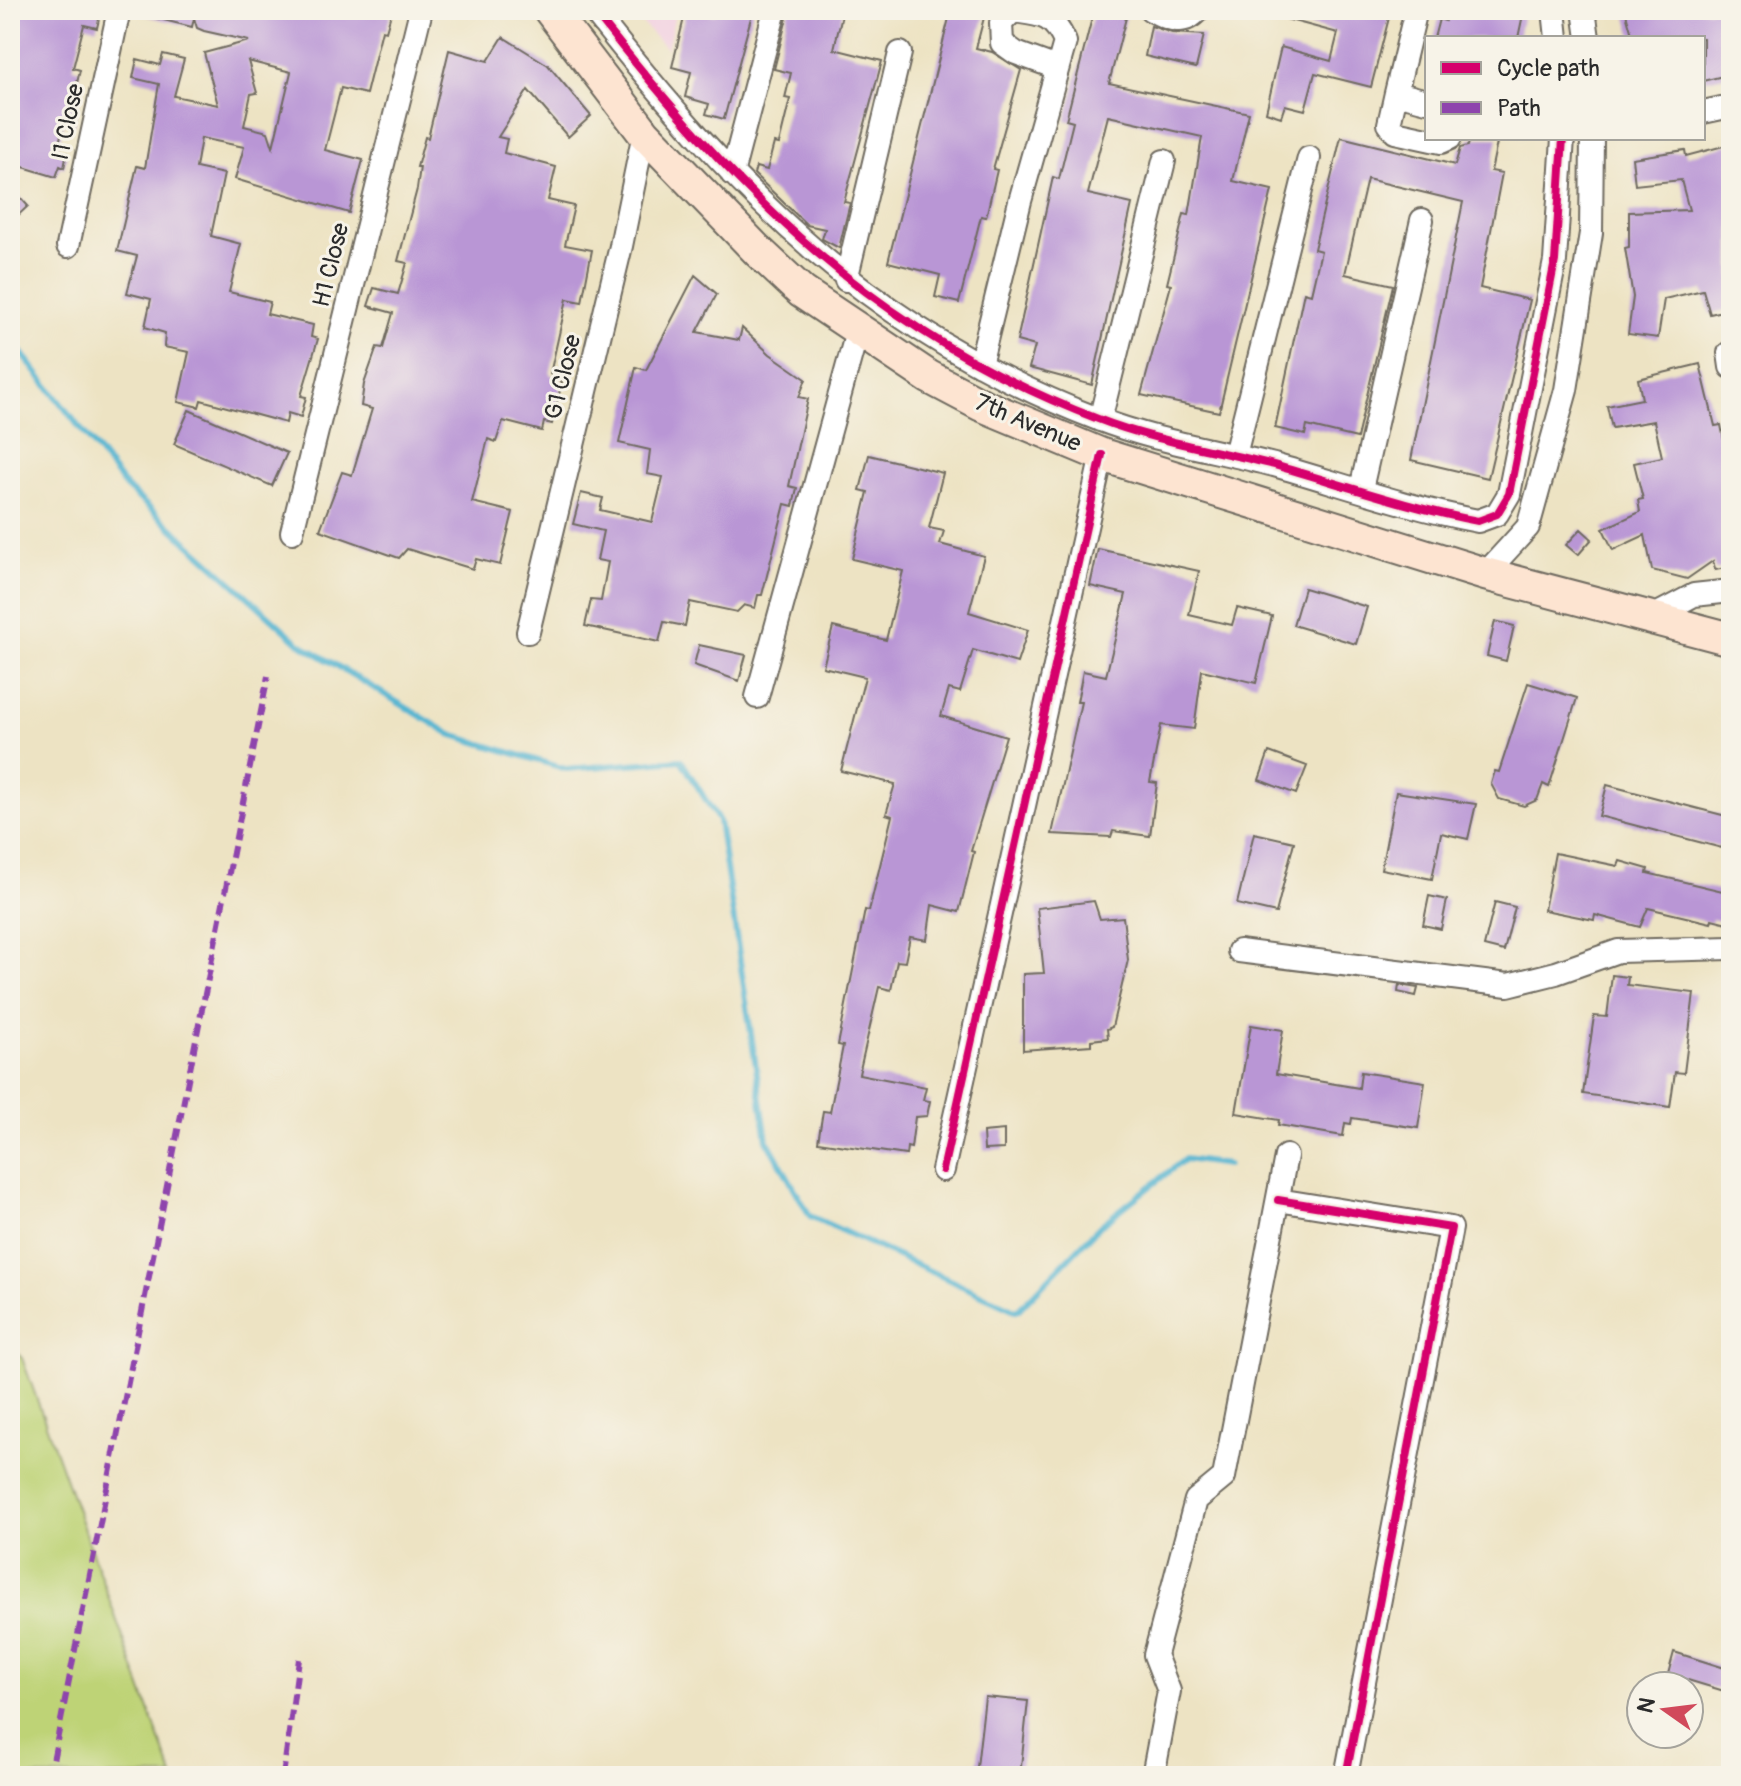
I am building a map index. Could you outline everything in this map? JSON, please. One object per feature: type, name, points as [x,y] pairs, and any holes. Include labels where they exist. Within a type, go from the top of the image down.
[{"type":"main road","name":"7th Avenue","points":[[550,10],[644,133],[693,187],[780,272],[857,332],[982,405],[1102,455],[1485,574],[1654,616],[1731,639]]},
{"type":"street","name":"I1 Close","points":[[68,246],[119,10]]},
{"type":"street","name":"H1 Close","points":[[292,532],[421,10]]},
{"type":"street","points":[[593,10],[732,174],[792,234],[846,280],[980,365],[1100,420],[1478,521],[1497,514],[1509,494],[1555,261],[1563,140]]},
{"type":"street","points":[[732,174],[775,10]]},
{"type":"street","points":[[1151,10],[1172,21],[1188,19],[1198,10]]},
{"type":"street","points":[[1416,10],[1389,124],[1395,132],[1425,139]]},
{"type":"street","points":[[1554,10],[1557,36]]},
{"type":"street","points":[[1584,10],[1588,36]]},
{"type":"street","points":[[846,280],[900,53]]},
{"type":"street","points":[[980,365],[1020,201],[1057,68]]},
{"type":"street","points":[[1396,93],[1425,100]]},
{"type":"street","points":[[1705,112],[1731,106]]},
{"type":"street","name":"G1 Close","points":[[528,632],[621,246],[644,133]]},
{"type":"street","points":[[1485,574],[1528,527],[1566,390],[1591,233],[1594,140]]},
{"type":"street","points":[[1235,455],[1309,158]]},
{"type":"street","points":[[1100,420],[1164,161]]},
{"type":"street","points":[[1361,489],[1422,220]]},
{"type":"street","points":[[757,697],[857,332]]},
{"type":"street","points":[[943,1170],[1102,455]]},
{"type":"street","points":[[1654,616],[1694,595],[1731,591]]},
{"type":"street","points":[[1239,951],[1508,985],[1556,973],[1618,951],[1731,948]]},
{"type":"street","points":[[1153,1776],[1169,1691],[1155,1655],[1196,1500],[1224,1477],[1286,1156]]},
{"type":"street","points":[[1278,1200],[1451,1228],[1346,1776]]},
{"type":"shaded area","points":[[629,10],[676,10],[667,49]]},
{"type":"green space","points":[[10,1347],[22,1358],[173,1776],[10,1776]]},
{"type":"building","points":[[18,10],[101,10],[97,28],[84,25],[73,68],[80,70],[72,105],[78,106],[74,125],[64,123],[57,151],[67,153],[64,168],[60,166],[56,177],[10,163],[10,43]]},
{"type":"building","points":[[147,10],[392,10],[386,31],[382,30],[366,94],[341,88],[325,150],[363,160],[349,213],[235,179],[244,147],[201,138],[196,168],[224,174],[211,236],[241,244],[229,292],[270,302],[267,314],[313,325],[311,337],[318,339],[301,396],[306,397],[301,417],[288,413],[286,423],[201,400],[199,407],[178,402],[189,352],[164,347],[165,333],[145,327],[151,299],[127,293],[137,256],[117,251],[137,166],[145,168],[159,84],[133,78],[137,59],[160,65],[163,54],[184,59],[174,96],[218,105],[204,53],[249,41],[204,31],[197,28],[194,18],[192,27],[147,16]],"holes":[[[248,61],[291,72],[273,147],[268,132],[244,126],[251,94],[257,93]]]},
{"type":"building","points":[[686,10],[715,15],[716,10],[753,10],[724,119],[706,114],[709,104],[685,97],[691,72],[672,67]]},
{"type":"building","points":[[789,10],[843,10],[834,49],[882,61],[844,202],[850,203],[839,248],[822,239],[825,229],[807,225],[754,174],[756,167],[767,170],[774,143],[779,144],[790,99],[785,98],[791,73],[774,69]]},
{"type":"building","points":[[951,10],[986,10],[976,48],[992,52],[1021,70],[993,169],[997,170],[986,217],[981,216],[959,303],[935,297],[940,275],[888,262]]},
{"type":"building","points":[[1094,10],[1128,10],[1109,83],[1249,113],[1233,181],[1272,190],[1219,412],[1141,395],[1171,285],[1167,284],[1184,214],[1189,215],[1202,137],[1108,116],[1088,194],[1132,204],[1092,385],[1029,368],[1035,346],[1017,341],[1053,177],[1059,179],[1073,122],[1066,120]]},
{"type":"building","points":[[1272,10],[1391,10],[1371,87],[1315,73],[1305,110],[1285,105],[1281,117],[1266,112],[1281,47],[1331,61],[1338,33],[1271,15]]},
{"type":"building","points":[[1448,10],[1524,10],[1518,36],[1435,36],[1439,19],[1445,21]]},
{"type":"building","points":[[1625,10],[1719,10],[1725,31],[1731,29],[1731,74],[1705,80],[1705,36],[1632,36]]},
{"type":"building","points":[[1151,26],[1172,33],[1204,35],[1196,68],[1145,56]]},
{"type":"building","points":[[503,37],[548,65],[591,116],[568,137],[528,90],[498,137],[507,139],[504,153],[556,167],[548,200],[574,206],[565,245],[592,250],[582,302],[567,299],[550,374],[562,382],[552,424],[544,422],[542,431],[503,421],[496,442],[488,439],[472,502],[513,512],[500,565],[476,559],[473,569],[407,549],[399,558],[320,530],[342,472],[352,475],[372,409],[361,406],[364,384],[377,347],[383,348],[393,313],[368,306],[374,288],[398,294],[407,263],[398,261],[417,189],[420,167],[417,167],[425,137],[428,138],[449,50],[488,61]]},
{"type":"building","points":[[1341,137],[1455,165],[1460,148],[1468,146],[1470,140],[1498,140],[1491,171],[1502,173],[1480,288],[1530,300],[1488,478],[1411,460],[1463,202],[1367,179],[1345,274],[1393,285],[1357,438],[1307,426],[1305,435],[1275,428],[1304,292],[1311,294],[1321,251],[1314,249]]},
{"type":"building","points":[[1731,144],[1731,309],[1710,314],[1703,290],[1664,299],[1658,338],[1628,334],[1633,297],[1625,248],[1629,247],[1629,212],[1689,210],[1681,180],[1635,185],[1632,158],[1685,150],[1686,156]]},
{"type":"building","points":[[10,186],[28,206],[10,223]]},
{"type":"building","points":[[695,275],[717,294],[697,332],[739,340],[742,328],[770,354],[806,379],[799,397],[808,399],[789,486],[797,488],[793,506],[785,504],[762,595],[758,595],[755,608],[744,605],[737,612],[690,602],[685,626],[664,622],[659,642],[585,626],[591,600],[601,601],[608,562],[597,560],[603,531],[573,524],[581,493],[603,498],[600,510],[652,522],[663,477],[647,474],[650,450],[619,443],[636,367],[646,370]]},
{"type":"building","points":[[1700,364],[1715,426],[1721,425],[1731,476],[1731,567],[1715,570],[1713,561],[1687,579],[1652,570],[1645,535],[1613,550],[1603,529],[1640,512],[1638,500],[1643,499],[1634,463],[1662,457],[1654,421],[1612,428],[1607,406],[1642,399],[1638,379]]},
{"type":"building","points":[[189,410],[287,453],[272,486],[174,444]]},
{"type":"building","points":[[869,455],[943,473],[929,528],[944,531],[940,544],[984,556],[969,612],[1028,630],[1017,663],[973,650],[960,692],[949,689],[941,716],[1006,736],[971,851],[974,852],[959,912],[932,905],[927,940],[910,937],[905,962],[897,961],[891,990],[879,987],[859,1074],[926,1087],[923,1100],[930,1101],[927,1116],[915,1117],[911,1148],[907,1147],[906,1155],[818,1142],[823,1111],[830,1112],[843,1046],[838,1045],[865,910],[869,911],[892,816],[886,814],[895,784],[841,771],[865,677],[823,667],[833,627],[886,640],[903,571],[852,559],[868,492],[860,490]]},
{"type":"building","points":[[1581,529],[1592,539],[1578,555],[1566,545]]},
{"type":"building","points":[[1098,549],[1199,571],[1189,615],[1232,625],[1237,608],[1272,616],[1256,683],[1202,670],[1194,729],[1161,725],[1150,782],[1157,783],[1150,836],[1113,831],[1111,837],[1052,834],[1081,702],[1077,702],[1083,671],[1106,676],[1126,594],[1090,586]]},
{"type":"building","points":[[1304,588],[1367,607],[1356,644],[1293,625]]},
{"type":"building","points":[[1495,621],[1514,626],[1506,661],[1487,656]]},
{"type":"building","points":[[699,645],[746,655],[739,681],[694,665]]},
{"type":"building","points":[[1528,683],[1577,698],[1549,787],[1543,784],[1537,800],[1524,806],[1499,799],[1491,784],[1495,771],[1499,772]]},
{"type":"building","points":[[1269,752],[1307,766],[1296,794],[1259,780]]},
{"type":"building","points":[[1607,785],[1730,817],[1722,848],[1599,816]]},
{"type":"building","points":[[1396,792],[1476,804],[1468,839],[1441,833],[1432,879],[1381,869]]},
{"type":"building","points":[[1254,833],[1294,842],[1276,913],[1237,904]]},
{"type":"building","points":[[1555,853],[1618,866],[1620,861],[1648,869],[1647,873],[1731,893],[1731,924],[1712,919],[1711,923],[1648,908],[1640,927],[1595,915],[1594,920],[1544,910]]},
{"type":"building","points":[[1429,896],[1447,900],[1441,929],[1423,925]]},
{"type":"building","points":[[1094,901],[1100,919],[1123,917],[1128,960],[1112,1027],[1107,1029],[1108,1038],[1091,1040],[1091,1045],[1023,1050],[1023,974],[1044,973],[1037,908]]},
{"type":"building","points":[[1495,902],[1515,907],[1504,951],[1484,946]]},
{"type":"building","points":[[1612,975],[1628,977],[1627,985],[1694,993],[1684,1073],[1675,1072],[1670,1107],[1583,1094],[1594,1016],[1607,1017]]},
{"type":"building","points":[[1399,985],[1418,988],[1416,996],[1398,992]]},
{"type":"building","points":[[1251,1025],[1283,1030],[1276,1074],[1359,1088],[1361,1072],[1425,1082],[1418,1128],[1352,1118],[1351,1124],[1345,1123],[1343,1136],[1278,1125],[1279,1120],[1236,1113]]},
{"type":"building","points":[[1004,1130],[1004,1149],[984,1150],[983,1132]]},
{"type":"building","points":[[1674,1652],[1731,1670],[1724,1691],[1705,1685],[1705,1670],[1669,1670]]},
{"type":"building","points":[[985,1697],[1028,1701],[1020,1776],[976,1776]]},
{"type":"waterway","points":[[10,338],[125,486],[299,643],[452,735],[566,769],[681,760],[719,821],[767,1140],[810,1216],[1017,1311],[1101,1225],[1185,1159],[1227,1165]]},
{"type":"marked path","points":[[50,1776],[268,676]]},
{"type":"marked path","points":[[283,1776],[299,1659]]},
{"type":"cycle path","points":[[593,10],[701,139],[757,198],[816,252],[878,301],[946,345],[1018,385],[1119,427],[1274,465],[1401,503],[1478,521],[1497,514],[1509,494],[1555,261],[1563,140]]},
{"type":"cycle path","points":[[943,1170],[1102,455]]},
{"type":"cycle path","points":[[1278,1200],[1451,1228],[1346,1776]]}]
